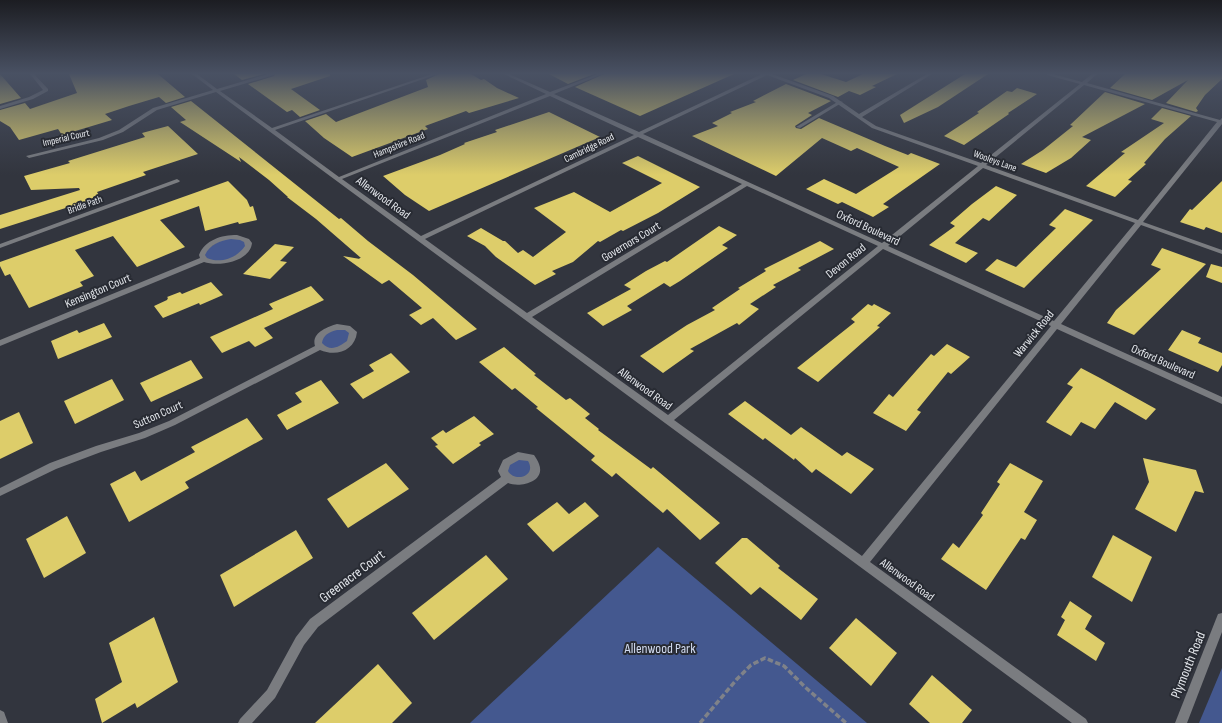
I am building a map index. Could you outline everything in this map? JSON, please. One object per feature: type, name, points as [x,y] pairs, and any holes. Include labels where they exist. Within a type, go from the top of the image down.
[{"type":"street","name":"Imperial Court","points":[[29,156],[101,139],[121,131],[158,108]]},
{"type":"street","name":"Allenwood Road","points":[[240,108],[1082,723]]},
{"type":"street","points":[[271,130],[337,108]]},
{"type":"street","name":"Hampshire Road","points":[[338,179],[516,108]]},
{"type":"street","name":"Oxford Boulevard","points":[[579,108],[1222,401]]},
{"type":"street","name":"Cambridge Road","points":[[420,239],[696,108]]},
{"type":"street","name":"Wooleys Lane","points":[[848,108],[858,117],[874,127],[1222,252]]},
{"type":"street","points":[[858,117],[874,108]]},
{"type":"street","name":"Devon Road","points":[[668,420],[1053,108]]},
{"type":"street","points":[[1173,108],[1222,121]]},
{"type":"street","name":"Warwick Road","points":[[864,563],[1222,121]]},
{"type":"street","name":"Bridle Path","points":[[0,246],[177,181]]},
{"type":"street","name":"Governors Court","points":[[527,318],[746,184]]},
{"type":"street","points":[[236,237],[246,240],[248,243],[246,251],[234,259],[214,262],[204,258],[202,255],[205,248],[215,241],[236,237]]},
{"type":"street","name":"Kensington Court","points":[[0,343],[204,258]]},
{"type":"street","name":"Sutton Court","points":[[0,492],[53,466],[99,449],[142,436],[172,423],[320,347]]},
{"type":"street","name":"Greenacre Court","points":[[244,723],[271,694],[300,641],[314,623],[507,478]]},
{"type":"street","name":"Plymouth Road","points":[[1181,723],[1222,618]]},
{"type":"street","points":[[0,716],[2,723]]},
{"type":"lane","points":[[798,127],[831,108]]},
{"type":"path","points":[[700,723],[737,679],[751,665],[765,658],[784,666],[805,687],[846,723]]},
{"type":"green space","points":[[242,238],[248,247],[228,261],[208,261],[203,252],[222,239]]},
{"type":"green space","points":[[332,328],[351,330],[349,344],[328,351],[318,340]]},
{"type":"green space","points":[[527,457],[536,470],[516,482],[504,467],[506,462]]},
{"type":"green space","name":"Allenwood Park","points":[[658,547],[867,723],[470,723]]},
{"type":"green space","points":[[1222,668],[1222,723],[1199,723]]},
{"type":"building","points":[[8,108],[30,109],[34,108],[124,108],[105,114],[112,120],[62,135],[58,129],[19,140],[10,127],[0,121],[0,110]]},
{"type":"building","points":[[172,108],[199,108],[339,219],[341,218],[368,241],[413,275],[477,329],[456,340],[433,318],[421,325],[409,315],[422,308],[389,280],[382,284],[343,256],[361,258],[316,219],[287,197],[269,180],[239,157],[241,162],[180,122],[186,120]]},
{"type":"building","points":[[281,108],[317,108],[320,110],[300,117],[292,110],[287,112]]},
{"type":"building","points":[[373,108],[487,108],[469,113],[466,111],[425,126],[428,129],[352,157],[324,138],[305,121],[326,114],[336,122]]},
{"type":"building","points":[[621,108],[658,108],[640,116]]},
{"type":"building","points":[[741,108],[818,108],[808,113],[812,115],[795,126],[796,128],[801,129],[819,118],[908,155],[911,153],[940,164],[883,204],[889,207],[873,217],[842,202],[838,204],[806,189],[824,179],[856,194],[899,167],[857,148],[851,151],[822,138],[776,176],[692,136],[718,126],[712,123],[732,113],[730,112]]},
{"type":"building","points":[[912,108],[936,108],[904,123],[900,115]]},
{"type":"building","points":[[983,108],[1016,108],[964,145],[944,136],[979,113],[977,112]]},
{"type":"building","points":[[1088,108],[1138,108],[1082,137],[1091,140],[1071,158],[1046,173],[1021,164],[1043,150],[1073,126],[1070,125]]},
{"type":"building","points":[[1162,108],[1191,116],[1165,139],[1144,163],[1146,164],[1128,180],[1132,181],[1115,197],[1086,186],[1125,153],[1121,152],[1164,123],[1151,119]]},
{"type":"building","points":[[1182,108],[1196,108],[1198,111],[1196,112]]},
{"type":"building","points":[[549,112],[600,137],[429,211],[405,195],[383,176],[440,155],[465,144],[464,143],[497,132],[495,130]]},
{"type":"building","points":[[168,126],[198,154],[143,172],[146,175],[97,192],[100,197],[0,229],[0,215],[80,190],[79,188],[31,190],[24,176],[70,163],[68,161],[145,137],[142,133]]},
{"type":"building","points":[[638,156],[700,187],[658,213],[623,231],[621,230],[600,242],[598,241],[573,262],[552,271],[556,274],[535,285],[496,257],[485,246],[467,236],[481,228],[505,241],[518,253],[523,250],[533,257],[566,232],[534,208],[574,192],[610,212],[662,183],[622,163]]},
{"type":"building","points":[[228,181],[247,200],[250,207],[253,206],[257,220],[239,224],[238,222],[205,231],[199,206],[160,220],[185,247],[137,267],[113,236],[75,250],[94,276],[80,282],[83,286],[29,308],[10,274],[5,276],[0,266],[0,262]]},
{"type":"building","points":[[1222,181],[1222,233],[1206,227],[1204,230],[1180,222],[1190,209],[1192,210]]},
{"type":"building","points":[[996,186],[1017,195],[989,221],[983,218],[955,243],[978,253],[966,263],[929,245],[955,226],[950,223]]},
{"type":"building","points":[[1065,209],[1093,220],[1024,288],[985,270],[997,259],[1016,267],[1056,228],[1049,225]]},
{"type":"building","points":[[719,226],[737,235],[722,245],[728,248],[680,281],[670,287],[664,283],[627,306],[632,310],[603,326],[587,313],[631,289],[624,285],[646,271],[665,261],[667,262]]},
{"type":"building","points":[[820,241],[834,249],[798,268],[801,270],[773,285],[776,287],[750,304],[759,309],[739,325],[737,323],[690,349],[694,351],[663,373],[640,356],[687,325],[715,310],[712,308],[740,289],[738,288],[766,271],[764,269]]},
{"type":"building","points":[[275,244],[294,247],[280,261],[287,262],[270,279],[243,274]]},
{"type":"building","points":[[1162,248],[1206,264],[1134,335],[1107,323],[1116,310],[1161,269],[1151,265]]},
{"type":"building","points":[[1211,264],[1222,267],[1222,283],[1206,277]]},
{"type":"building","points":[[211,282],[223,295],[163,318],[154,306],[167,300],[167,297],[180,292],[182,294]]},
{"type":"building","points":[[311,286],[324,300],[264,328],[273,338],[255,347],[249,341],[222,353],[210,337],[273,309],[269,304]]},
{"type":"building","points":[[868,304],[872,306],[874,304],[891,313],[877,326],[880,327],[818,382],[797,368],[855,322],[851,319]]},
{"type":"building","points":[[104,323],[112,337],[58,359],[51,341],[77,330],[79,333]]},
{"type":"building","points":[[1182,330],[1201,338],[1198,343],[1222,353],[1222,365],[1218,372],[1168,350]]},
{"type":"building","points":[[947,344],[970,357],[951,374],[948,372],[917,410],[921,412],[906,431],[873,413],[889,394],[893,397],[931,354],[934,356]]},
{"type":"building","points":[[504,347],[536,374],[534,375],[566,400],[570,398],[590,414],[585,418],[599,429],[598,430],[651,469],[653,467],[720,523],[700,540],[667,509],[663,513],[616,473],[612,477],[591,460],[595,456],[536,408],[538,407],[515,388],[512,390],[479,362]]},
{"type":"building","points":[[391,353],[410,372],[363,399],[350,384],[374,371],[369,365]]},
{"type":"building","points":[[191,360],[203,378],[151,402],[140,383]]},
{"type":"building","points":[[1081,368],[1156,409],[1146,420],[1115,402],[1095,429],[1081,422],[1071,436],[1046,422],[1073,387],[1067,384]]},
{"type":"building","points":[[112,379],[124,400],[75,424],[64,401]]},
{"type":"building","points":[[321,380],[339,403],[287,430],[277,415],[302,402],[295,393]]},
{"type":"building","points":[[745,401],[791,435],[801,427],[842,456],[847,452],[874,469],[851,494],[816,469],[812,473],[795,458],[794,460],[765,438],[763,440],[728,414]]},
{"type":"building","points":[[19,412],[33,443],[0,459],[0,421]]},
{"type":"building","points":[[474,416],[494,434],[479,443],[481,445],[453,464],[435,446],[438,445],[431,438],[443,430],[446,433]]},
{"type":"building","points":[[247,418],[263,439],[185,482],[189,488],[129,522],[110,484],[135,471],[141,481],[195,452],[191,447]]},
{"type":"building","points":[[1143,458],[1196,470],[1204,493],[1195,491],[1176,532],[1135,509],[1149,482]]},
{"type":"building","points":[[386,463],[409,489],[348,528],[327,499]]},
{"type":"building","points":[[1010,463],[1043,481],[1024,512],[1037,520],[1025,540],[1021,538],[986,590],[941,559],[953,543],[959,548],[983,515],[981,513],[1000,484],[997,482]]},
{"type":"building","points":[[557,502],[569,514],[585,502],[599,516],[553,552],[527,524]]},
{"type":"building","points":[[67,516],[86,553],[44,578],[26,539]]},
{"type":"building","points":[[296,530],[313,558],[234,607],[220,575]]},
{"type":"building","points":[[1113,535],[1152,557],[1132,602],[1092,577]]},
{"type":"building","points":[[742,538],[747,538],[780,566],[778,568],[818,599],[801,620],[760,587],[751,595],[715,563]]},
{"type":"building","points":[[486,555],[508,579],[434,640],[412,613]]},
{"type":"building","points":[[1070,601],[1092,616],[1085,629],[1105,643],[1096,661],[1057,635],[1065,620],[1061,617]]},
{"type":"building","points":[[154,617],[178,682],[137,708],[135,703],[102,723],[95,699],[122,682],[109,643]]},
{"type":"building","points":[[856,618],[897,653],[871,686],[829,648]]},
{"type":"building","points":[[378,664],[412,703],[392,723],[315,723]]},
{"type":"building","points":[[932,675],[972,710],[962,723],[930,723],[909,704]]}]
